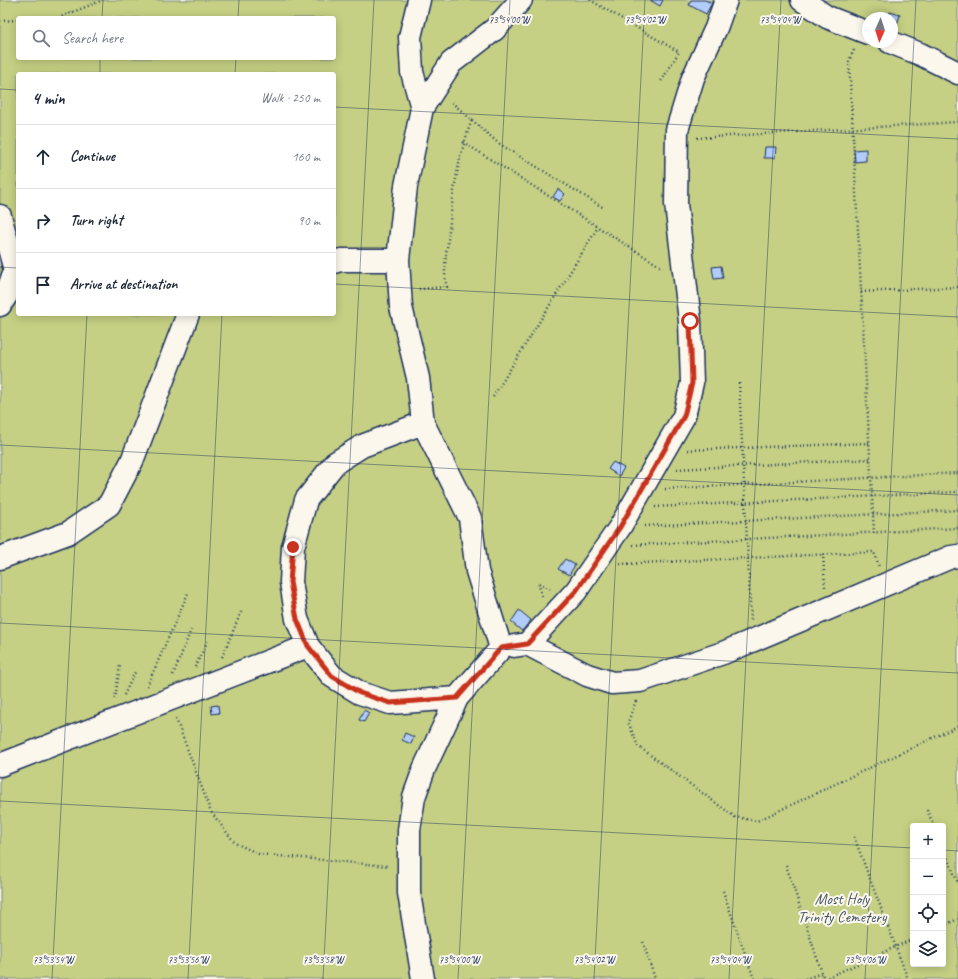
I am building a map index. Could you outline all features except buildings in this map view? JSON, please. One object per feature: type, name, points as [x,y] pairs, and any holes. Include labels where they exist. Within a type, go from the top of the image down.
[{"type":"lane","points":[[419,0],[410,37],[412,72],[422,108]]},
{"type":"lane","points":[[501,648],[477,571],[470,518],[423,423],[418,378],[402,307],[398,260],[406,186],[422,108],[451,63],[495,29],[521,0]]},
{"type":"lane","points":[[527,644],[576,591],[630,509],[684,416],[692,383],[690,321],[676,204],[677,130],[693,78],[716,28],[726,0]]},
{"type":"lane","points":[[802,0],[827,17],[862,31]]},
{"type":"lane","points":[[898,45],[920,54],[958,73]]},
{"type":"lane","points":[[0,216],[16,270],[6,296],[0,305]]},
{"type":"lane","points":[[336,261],[341,260],[398,260]]},
{"type":"lane","points":[[0,558],[68,533],[109,505],[132,462],[187,316]]},
{"type":"lane","points":[[423,423],[362,446],[335,463],[306,500],[293,547],[290,582],[297,619],[308,646],[332,676],[360,693],[390,703],[457,698]]},
{"type":"lane","points":[[423,979],[409,893],[409,830],[414,797],[424,769],[457,698],[501,648],[527,644],[587,675],[612,683],[640,681],[723,653],[951,557],[958,556]]},
{"type":"lane","points":[[0,764],[129,706],[165,701],[308,646]]},
{"type":"path","points":[[63,16],[103,0]]},
{"type":"path","points":[[590,0],[679,52],[660,83]]},
{"type":"path","points":[[0,21],[16,20]]},
{"type":"path","points":[[862,37],[849,61],[874,533]]},
{"type":"path","points":[[449,100],[498,143],[604,208]]},
{"type":"path","points":[[418,289],[447,287],[446,262],[450,219],[463,142],[472,120]]},
{"type":"path","points":[[677,139],[958,122]]},
{"type":"path","points":[[463,142],[685,282]]},
{"type":"path","points":[[493,397],[598,228]]},
{"type":"path","points":[[861,292],[958,287]]},
{"type":"path","points":[[740,383],[752,641]]},
{"type":"path","points":[[685,450],[869,443]]},
{"type":"path","points":[[671,469],[870,460]]},
{"type":"path","points":[[630,509],[744,484],[958,473]]},
{"type":"path","points":[[630,509],[958,492]]},
{"type":"path","points":[[630,509],[746,521],[958,510]]},
{"type":"path","points":[[606,547],[958,528]]},
{"type":"path","points":[[593,565],[874,552],[875,559],[886,584]]},
{"type":"path","points":[[823,554],[827,609]]},
{"type":"path","points":[[129,706],[189,591]]},
{"type":"path","points":[[211,683],[242,610]]},
{"type":"path","points":[[192,630],[165,701],[211,812],[235,843],[259,854],[409,867]]},
{"type":"path","points":[[115,701],[120,665]]},
{"type":"path","points":[[129,706],[136,670]]},
{"type":"path","points":[[640,681],[637,698],[628,722],[638,746],[734,817],[757,820],[958,726]]},
{"type":"path","points":[[927,810],[933,823]]},
{"type":"path","points":[[854,837],[908,979]]},
{"type":"path","points":[[946,854],[958,883]]},
{"type":"path","points":[[786,865],[824,979],[910,940]]},
{"type":"path","points":[[723,892],[754,979]]},
{"type":"path","points":[[946,925],[958,919]]},
{"type":"path","points":[[643,942],[655,979]]},
{"type":"path","points":[[804,979],[822,973]]},
{"type":"green space","name":"Most Holy Trinity Cemetery","points":[[0,0],[958,0],[958,979],[0,979]]},
{"type":"route","points":[[293,547],[290,582],[297,619],[308,646],[332,676],[360,693],[390,703],[457,698],[501,648],[527,644],[576,591],[620,527],[684,416],[692,383],[690,321]]}]
